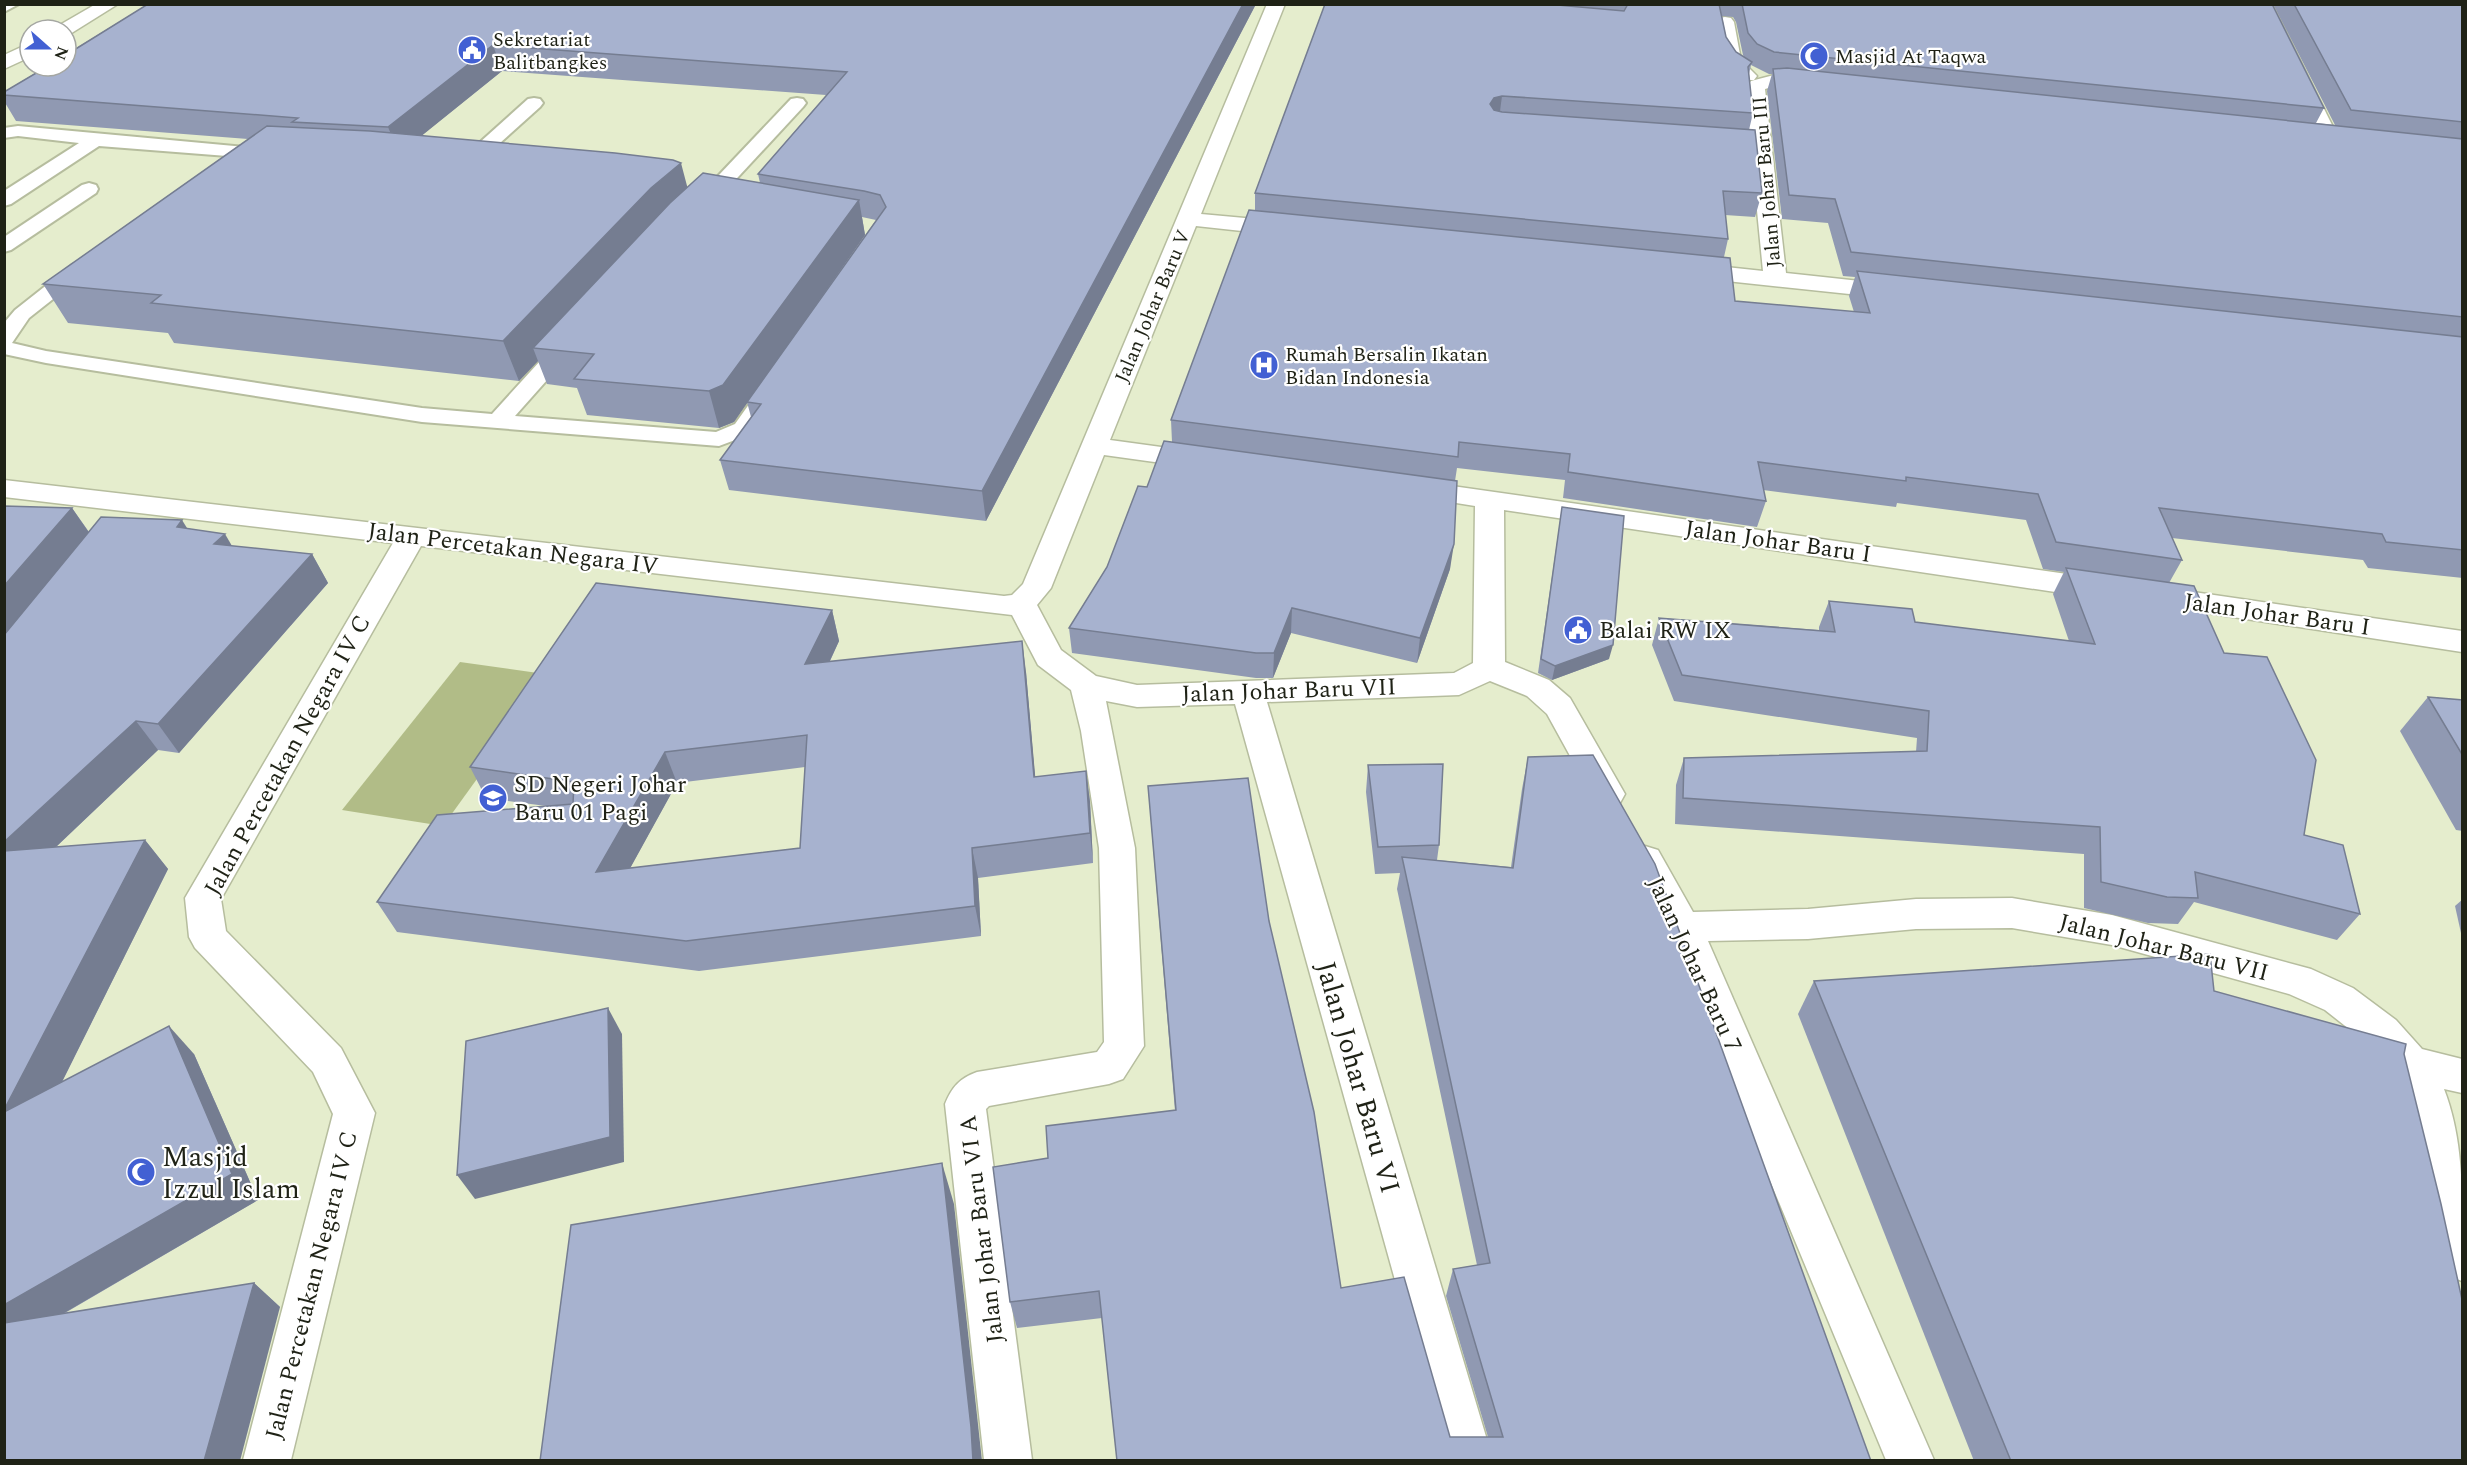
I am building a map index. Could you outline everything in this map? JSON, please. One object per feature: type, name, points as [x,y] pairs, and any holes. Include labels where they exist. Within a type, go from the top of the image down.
[{"type":"street","points":[[78,22],[110,4]]},
{"type":"street","name":"Jalan Johar Baru V","points":[[1021,604],[1036,588],[1276,4]]},
{"type":"street","points":[[2263,4],[2329,139]]},
{"type":"street","points":[[1725,22],[1729,59],[1734,68],[1749,78],[1766,82]]},
{"type":"street","points":[[4,63],[18,55]]},
{"type":"street","name":"Jalan Johar Baru III","points":[[1775,278],[1755,89],[1766,82],[1829,87]]},
{"type":"street","points":[[2306,137],[2352,142]]},
{"type":"street","points":[[1737,143],[1760,145]]},
{"type":"street","points":[[1188,219],[1305,231]]},
{"type":"street","points":[[1669,268],[1917,294]]},
{"type":"street","points":[[1094,446],[1233,465]]},
{"type":"street","name":"Jalan Johar Baru I","points":[[1385,485],[2463,642]]},
{"type":"street","name":"Jalan Percetakan Negara IV","points":[[4,488],[1004,606],[1021,604]]},
{"type":"street","points":[[1489,668],[1490,499]]},
{"type":"street","points":[[118,528],[137,504]]},
{"type":"street","name":"Jalan Percetakan Negara IV C","points":[[267,1461],[354,1113],[327,1060],[208,937],[203,898],[412,536]]},
{"type":"street","points":[[1021,604],[1049,657],[1086,685]]},
{"type":"street","name":"Jalan Johar Baru VII","points":[[1086,685],[1137,696],[1248,693],[1459,684],[1489,668]]},
{"type":"street","name":"Jalan Johar Baru 7","points":[[1489,668],[1538,688],[1559,706],[1683,927],[1910,1461]]},
{"type":"street","name":"Jalan Johar Baru VI A","points":[[1008,1461],[965,1104],[977,1090],[1109,1067],[1124,1046],[1117,848],[1097,731],[1086,685]]},
{"type":"street","name":"Jalan Johar Baru VI","points":[[1248,693],[1469,1461]]},
{"type":"street","name":"Jalan Johar Baru VII","points":[[1683,927],[1808,924],[1916,914],[2012,913],[2112,930],[2297,980],[2339,999],[2382,1032],[2410,1063],[2429,1101],[2450,1187],[2463,1260]]},
{"type":"street","points":[[2410,1063],[2463,1076]]},
{"type":"lane","points":[[4,8],[12,4]]},
{"type":"lane","points":[[465,165],[534,103]]},
{"type":"lane","points":[[730,203],[696,200],[797,103]]},
{"type":"lane","points":[[9,130],[96,140],[288,156]]},
{"type":"lane","points":[[4,200],[96,140]]},
{"type":"lane","points":[[210,167],[229,152]]},
{"type":"lane","points":[[441,164],[488,168]]},
{"type":"lane","points":[[4,246],[89,189]]},
{"type":"lane","points":[[4,339],[22,314],[97,255]]},
{"type":"lane","points":[[499,420],[583,328]]},
{"type":"lane","points":[[4,347],[46,357],[422,415],[718,439],[743,429],[777,380]]},
{"type":"green space","points":[[460,662],[552,675],[443,826],[342,810]]},
{"type":"building","points":[[148,4],[1243,4],[982,491],[720,460],[761,404],[747,402],[886,207],[880,195],[758,174],[847,72],[493,45],[388,127],[292,122],[298,118],[4,95],[4,92],[28,78],[78,78],[78,48]]},
{"type":"building","points":[[1325,4],[1546,4],[1624,11],[1628,4],[1719,4],[1726,37],[1736,52],[1752,62],[1748,67],[1753,113],[1502,96],[1494,98],[1490,104],[1494,110],[1502,112],[1755,130],[1762,193],[1723,191],[1728,239],[1255,193]]},
{"type":"building","points":[[1742,4],[2272,4],[2324,108],[1774,52],[1757,44],[1748,33]]},
{"type":"building","points":[[2294,4],[2463,4],[2463,122],[2351,110]]},
{"type":"building","points":[[1787,68],[2463,139],[2463,317],[1851,252],[1835,199],[1789,195],[1773,69]]},
{"type":"building","points":[[267,126],[370,131],[615,153],[681,163],[651,188],[503,341],[151,303],[161,295],[43,284]]},
{"type":"building","points":[[703,173],[859,200],[723,385],[709,391],[574,379],[594,354],[533,348],[670,203]]},
{"type":"building","points":[[1249,210],[1730,258],[1735,301],[1870,313],[1857,271],[2463,337],[2463,550],[2386,542],[2382,534],[2159,508],[2182,560],[2056,542],[2038,494],[1906,477],[1906,481],[1758,462],[1766,501],[1568,472],[1570,454],[1459,442],[1458,457],[1171,420]]},
{"type":"building","points":[[1164,441],[1457,481],[1454,544],[1420,638],[1292,608],[1274,653],[1256,653],[1069,628],[1107,567],[1138,486],[1147,487]]},
{"type":"building","points":[[4,506],[72,508],[4,586]]},
{"type":"building","points":[[1562,507],[1624,516],[1613,645],[1555,666],[1541,659]]},
{"type":"building","points":[[101,517],[182,520],[177,527],[225,534],[214,544],[312,554],[158,724],[136,721],[4,842],[4,635]]},
{"type":"building","points":[[2066,568],[2194,586],[2224,653],[2267,657],[2316,760],[2304,835],[2343,845],[2360,914],[2195,872],[2198,898],[2167,897],[2101,882],[2100,827],[1683,798],[1684,758],[1927,751],[1929,711],[1682,675],[1659,618],[1835,632],[1829,601],[1912,609],[1915,622],[2095,644]]},
{"type":"building","points":[[596,583],[832,610],[805,664],[1022,641],[1034,777],[1086,771],[1090,833],[972,848],[975,906],[686,941],[377,902],[437,815],[573,804],[574,782],[470,767]],"holes":[[[807,735],[800,848],[596,872],[665,752]]]},
{"type":"building","points":[[2428,697],[2463,700],[2463,756]]},
{"type":"building","points":[[1593,755],[1655,864],[1871,1461],[1117,1461],[1099,1291],[1010,1302],[993,1167],[1048,1158],[1046,1126],[1176,1110],[1148,786],[1248,778],[1269,921],[1314,1112],[1341,1288],[1404,1277],[1450,1437],[1503,1437],[1453,1269],[1490,1263],[1402,857],[1513,868],[1528,757]]},
{"type":"building","points":[[1443,764],[1439,845],[1378,847],[1368,765]]},
{"type":"building","points":[[145,840],[4,1110],[4,851]]},
{"type":"building","points":[[2210,954],[2214,991],[2406,1044],[2404,1054],[2463,1304],[2463,1461],[2011,1461],[1814,981]]},
{"type":"building","points":[[608,1008],[610,1137],[457,1175],[466,1041]]},
{"type":"building","name":"Masjid Izzul Islam","points":[[169,1026],[232,1174],[4,1305],[4,1112]]},
{"type":"building","points":[[942,1163],[973,1461],[540,1461],[571,1225]]},
{"type":"building","points":[[254,1283],[204,1461],[4,1461],[4,1323]]},
{"type":"place","name":"Sekretariat Balitbangkes","points":[[472,50]]},
{"type":"place","name":"Masjid At Taqwa","points":[[1814,56]]},
{"type":"place","name":"Rumah Bersalin Ikatan Bidan Indonesia","points":[[1264,365]]},
{"type":"place","name":"Balai RW IX","points":[[1578,630]]},
{"type":"place","name":"SD Negeri Johar Baru 01 Pagi","points":[[493,798]]},
{"type":"place","name":"Masjid Izzul Islam","points":[[141,1172]]}]
